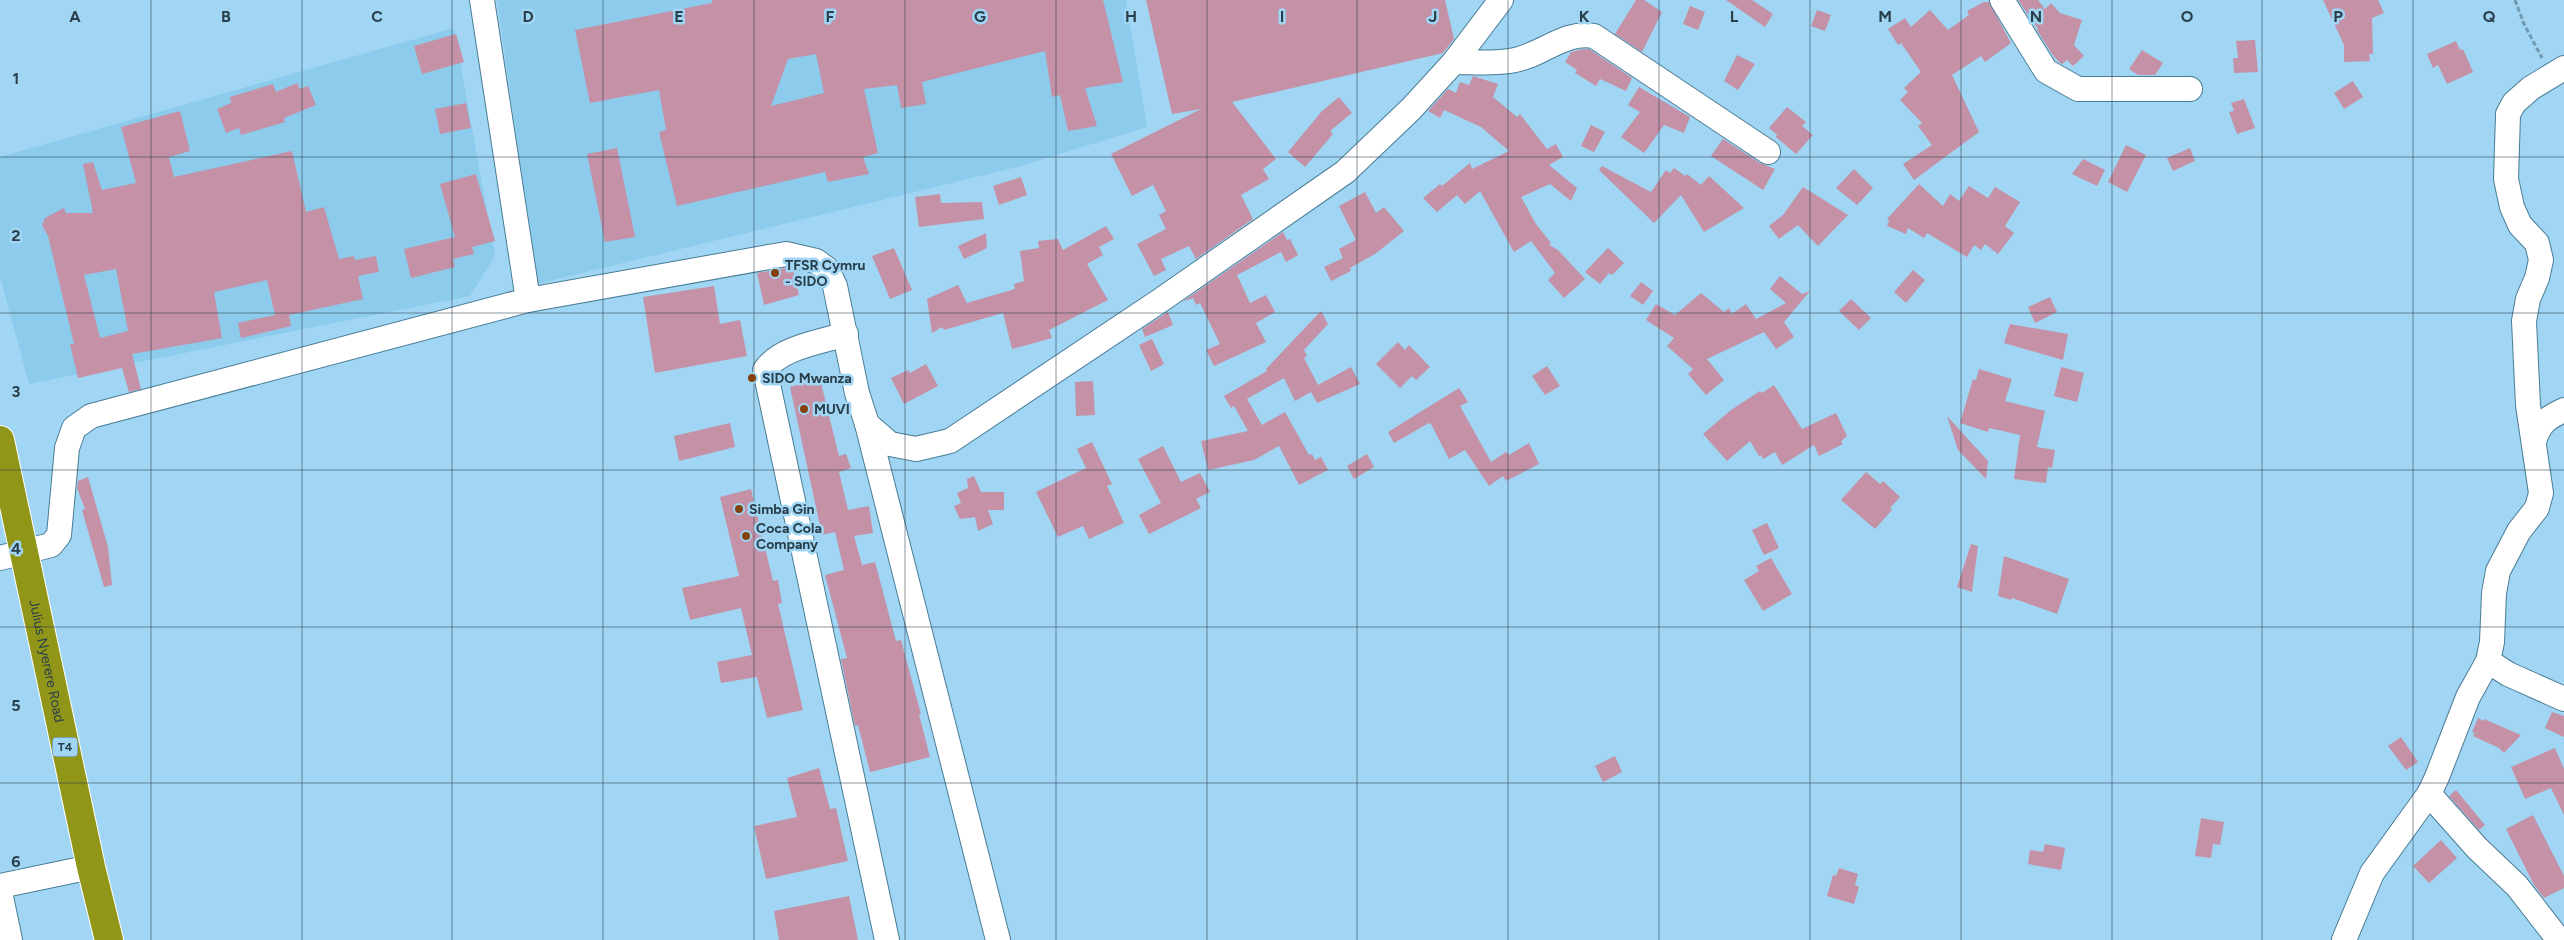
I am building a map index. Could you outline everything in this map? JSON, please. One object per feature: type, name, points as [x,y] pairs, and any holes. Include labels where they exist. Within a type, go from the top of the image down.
[{"type":"highway","name":"Julius Nyerere Road","points":[[0,440],[11,555],[109,940]]},
{"type":"street","points":[[482,0],[528,300]]},
{"type":"street","points":[[867,424],[890,444],[916,449],[950,441],[1169,294],[1345,172],[1411,109],[1454,62],[1501,0]]},
{"type":"street","points":[[2002,0],[2046,71],[2078,89],[2190,89]]},
{"type":"street","points":[[1454,62],[1510,61],[1534,54],[1574,35],[1594,36],[1768,152]]},
{"type":"street","points":[[2344,940],[2372,873],[2429,794],[2468,698],[2488,661],[2492,642],[2494,593],[2498,572],[2519,531],[2537,508],[2542,493],[2528,405],[2524,321],[2528,299],[2537,278],[2541,260],[2537,242],[2520,225],[2512,207],[2506,179],[2508,114],[2514,103],[2525,93],[2558,72]]},
{"type":"street","points":[[11,555],[51,545],[59,535],[67,448],[74,428],[91,416],[528,300],[786,254],[816,261],[827,269],[835,286],[857,392],[867,424],[998,940]]},
{"type":"street","points":[[846,334],[782,355],[771,361],[765,370],[887,940]]},
{"type":"street","points":[[2534,442],[2538,429],[2545,419],[2564,410]]},
{"type":"street","points":[[2488,661],[2508,674],[2564,699]]},
{"type":"street","points":[[2429,794],[2477,848],[2517,886],[2559,940]]},
{"type":"street","points":[[0,886],[91,867]]},
{"type":"street","points":[[0,892],[10,940]]},
{"type":"path","points":[[2515,0],[2524,24],[2558,72]]},
{"type":"shaded area","points":[[497,0],[1126,0],[1147,127],[1021,166],[537,284]]},
{"type":"shaded area","points":[[454,28],[495,256],[470,296],[29,384],[0,277],[0,157]]},
{"type":"building","points":[[712,0],[1103,0],[1123,82],[1085,88],[1097,126],[1068,131],[1060,95],[1052,97],[1045,51],[922,82],[926,104],[901,108],[897,85],[864,89],[878,153],[863,157],[869,174],[828,182],[825,172],[677,206],[659,132],[666,130],[659,90],[590,103],[575,30],[712,3]],"holes":[[[816,54],[824,93],[771,106],[788,59]]]},
{"type":"building","points":[[1146,0],[1445,0],[1454,39],[1443,53],[1232,102],[1276,159],[1263,169],[1269,179],[1241,195],[1253,219],[1196,259],[1189,246],[1161,259],[1166,270],[1154,276],[1137,244],[1166,229],[1159,215],[1166,211],[1153,185],[1132,196],[1111,154],[1201,109],[1172,114]]},
{"type":"building","points":[[1636,0],[1644,0],[1662,12],[1642,52],[1615,34]]},
{"type":"building","points":[[1726,0],[1752,0],[1773,14],[1765,27]]},
{"type":"building","points":[[2018,0],[2038,0],[2045,9],[2051,3],[2060,13],[2082,20],[2074,45],[2084,56],[2073,66],[2067,60],[2062,64],[2060,63],[2052,54]]},
{"type":"building","points":[[2323,0],[2378,0],[2384,13],[2372,18],[2373,54],[2369,54],[2370,61],[2344,62],[2344,45]]},
{"type":"building","points":[[1984,2],[1989,2],[2011,43],[1985,62],[1981,56],[1952,75],[1979,132],[1914,180],[1903,164],[1932,145],[1918,126],[1922,123],[1900,100],[1908,92],[1904,88],[1921,72],[1901,43],[1898,45],[1888,29],[1905,18],[1911,27],[1930,10],[1948,30],[1969,15],[1967,11]]},
{"type":"building","points":[[1690,6],[1705,12],[1698,30],[1683,24]]},
{"type":"building","points":[[1817,10],[1831,15],[1825,31],[1811,26]]},
{"type":"building","points":[[456,34],[464,62],[422,74],[414,46]]},
{"type":"building","points":[[2255,40],[2258,72],[2234,73],[2233,58],[2238,58],[2236,41]]},
{"type":"building","points":[[2456,41],[2460,50],[2463,49],[2473,72],[2447,84],[2438,65],[2433,68],[2427,54]]},
{"type":"building","points":[[1589,49],[1632,78],[1626,91],[1600,79],[1596,86],[1575,73],[1577,70],[1565,62],[1571,52]]},
{"type":"building","points":[[2142,50],[2163,63],[2155,75],[2138,75],[2129,69]]},
{"type":"building","points":[[1737,55],[1755,64],[1738,90],[1724,81]]},
{"type":"building","points":[[1473,76],[1498,84],[1493,97],[1517,117],[1520,114],[1547,149],[1556,144],[1563,157],[1549,165],[1577,188],[1571,201],[1550,184],[1521,197],[1536,224],[1551,243],[1549,245],[1558,250],[1585,279],[1564,298],[1548,280],[1555,273],[1531,241],[1514,252],[1480,191],[1465,204],[1457,195],[1437,212],[1423,198],[1440,184],[1442,186],[1470,163],[1472,169],[1509,151],[1481,127],[1444,110],[1440,118],[1428,111],[1448,89],[1456,93],[1460,82],[1469,85]]},
{"type":"building","points":[[2353,81],[2363,97],[2344,109],[2334,93]]},
{"type":"building","points":[[297,83],[300,89],[308,86],[316,105],[284,118],[285,122],[241,135],[239,128],[226,133],[217,109],[231,103],[230,97],[273,84],[276,92]]},
{"type":"building","points":[[1639,87],[1690,117],[1684,133],[1664,125],[1644,153],[1621,137],[1640,112],[1628,105]]},
{"type":"building","points":[[1339,97],[1352,113],[1330,131],[1333,134],[1305,167],[1288,152],[1322,111]]},
{"type":"building","points":[[2244,99],[2255,128],[2237,134],[2229,112],[2234,111],[2231,103]]},
{"type":"building","points":[[466,103],[471,128],[440,134],[435,109]]},
{"type":"building","points":[[1787,107],[1806,122],[1802,126],[1813,135],[1796,154],[1776,137],[1777,135],[1769,128]]},
{"type":"building","points":[[180,111],[190,151],[169,157],[174,177],[292,151],[306,212],[324,207],[339,259],[354,256],[355,260],[376,256],[379,272],[358,276],[363,299],[289,315],[291,326],[241,338],[238,323],[275,315],[267,280],[214,292],[222,338],[132,354],[141,389],[129,392],[122,368],[78,378],[70,344],[74,344],[48,236],[42,225],[45,218],[64,208],[66,213],[93,213],[83,164],[93,162],[102,190],[136,183],[121,127]],"holes":[[[116,269],[128,331],[100,338],[84,275]]]},
{"type":"building","points":[[1591,125],[1605,132],[1594,152],[1581,146]]},
{"type":"building","points":[[1723,139],[1760,163],[1775,169],[1763,190],[1711,156]]},
{"type":"building","points":[[2126,145],[2146,155],[2127,192],[2108,182]]},
{"type":"building","points":[[617,148],[635,237],[605,242],[587,154]]},
{"type":"building","points":[[2190,148],[2195,161],[2173,171],[2167,158]]},
{"type":"building","points":[[2083,159],[2105,170],[2097,186],[2072,174]]},
{"type":"building","points":[[1602,166],[1651,192],[1666,170],[1670,173],[1674,168],[1685,176],[1687,174],[1701,185],[1709,176],[1744,208],[1704,232],[1681,195],[1654,223],[1599,170]]},
{"type":"building","points":[[1854,169],[1873,188],[1857,205],[1836,188]]},
{"type":"building","points":[[476,174],[495,241],[472,247],[474,254],[453,259],[455,267],[411,278],[404,249],[455,237],[440,184]]},
{"type":"building","points":[[1021,177],[1027,195],[999,205],[993,186]]},
{"type":"building","points":[[1919,184],[1943,206],[1950,194],[1959,201],[1969,186],[1988,198],[1995,187],[2020,202],[2005,226],[2014,233],[1998,254],[1985,244],[1981,250],[1974,245],[1967,257],[1927,233],[1924,238],[1908,228],[1906,234],[1887,226],[1889,221],[1887,219]]},
{"type":"building","points":[[1803,187],[1848,215],[1818,246],[1798,225],[1779,239],[1769,226],[1783,215]]},
{"type":"building","points":[[1365,192],[1376,213],[1384,207],[1404,231],[1375,254],[1350,268],[1351,271],[1331,281],[1324,267],[1343,258],[1339,249],[1356,240],[1339,206]]},
{"type":"building","points":[[940,194],[941,203],[982,202],[984,219],[919,227],[915,197]]},
{"type":"building","points":[[1106,226],[1114,239],[1099,247],[1103,255],[1087,264],[1108,300],[1049,330],[1052,338],[1012,349],[1003,313],[944,330],[942,327],[932,333],[927,299],[958,285],[967,303],[1015,289],[1014,284],[1024,281],[1020,251],[1039,248],[1038,241],[1058,239],[1063,250]]},
{"type":"building","points":[[1283,232],[1287,240],[1290,239],[1298,255],[1286,262],[1281,252],[1237,275],[1250,303],[1266,295],[1275,312],[1256,323],[1266,342],[1214,366],[1206,350],[1220,344],[1200,303],[1196,305],[1193,298],[1182,302]]},
{"type":"building","points":[[986,233],[987,248],[964,259],[958,246]]},
{"type":"building","points":[[894,248],[912,290],[890,299],[872,256]]},
{"type":"building","points":[[1608,248],[1624,263],[1612,275],[1609,273],[1600,284],[1585,272]]},
{"type":"building","points":[[786,268],[793,270],[799,295],[764,305],[757,273]]},
{"type":"building","points":[[1913,270],[1925,280],[1906,303],[1894,292]]},
{"type":"building","points":[[1780,276],[1802,294],[1810,291],[1784,322],[1794,337],[1776,349],[1764,332],[1707,359],[1724,380],[1706,395],[1688,374],[1693,369],[1667,346],[1674,338],[1646,320],[1656,304],[1675,315],[1701,293],[1724,312],[1729,308],[1732,314],[1746,304],[1756,319],[1786,303],[1770,289]]},
{"type":"building","points":[[1641,282],[1653,291],[1643,305],[1630,296]]},
{"type":"building","points":[[714,286],[720,324],[740,320],[747,356],[655,373],[643,297]]},
{"type":"building","points":[[2050,297],[2057,312],[2035,323],[2028,307]]},
{"type":"building","points":[[1851,299],[1871,318],[1859,330],[1839,311]]},
{"type":"building","points":[[1321,311],[1328,324],[1304,350],[1307,356],[1304,358],[1318,385],[1351,367],[1360,384],[1317,403],[1311,392],[1295,401],[1284,378],[1247,399],[1262,425],[1285,412],[1309,455],[1312,454],[1315,460],[1321,457],[1328,470],[1299,485],[1279,446],[1254,460],[1208,470],[1201,441],[1248,431],[1234,406],[1231,408],[1224,396],[1267,371],[1266,369]]},
{"type":"building","points":[[1168,312],[1173,325],[1145,337],[1142,329]]},
{"type":"building","points":[[2010,324],[2068,334],[2063,360],[2004,343]]},
{"type":"building","points":[[1152,339],[1164,364],[1151,371],[1139,345]]},
{"type":"building","points":[[1398,342],[1405,350],[1409,345],[1430,367],[1416,380],[1412,376],[1400,388],[1376,364]]},
{"type":"building","points":[[926,364],[938,386],[904,404],[891,378],[908,370],[910,373]]},
{"type":"building","points":[[1547,366],[1560,386],[1545,395],[1532,376]]},
{"type":"building","points":[[2061,367],[2084,373],[2077,402],[2054,396]]},
{"type":"building","points":[[1979,369],[2012,379],[2005,401],[2045,411],[2037,447],[2055,450],[2052,468],[2048,467],[2046,483],[2014,479],[2020,435],[1989,428],[1988,432],[1960,423],[1973,379],[1976,380]]},
{"type":"building","points":[[820,379],[839,456],[846,454],[851,468],[839,472],[848,510],[869,506],[873,533],[854,536],[862,565],[875,562],[896,641],[901,640],[921,714],[919,714],[930,757],[870,772],[858,725],[855,726],[841,659],[847,658],[825,575],[844,570],[835,532],[822,535],[790,387]]},
{"type":"building","points":[[1093,381],[1095,415],[1076,416],[1075,382]]},
{"type":"building","points":[[1774,385],[1802,429],[1836,413],[1847,436],[1841,441],[1843,444],[1819,456],[1814,445],[1782,465],[1775,452],[1763,459],[1761,455],[1759,456],[1750,441],[1727,461],[1703,434],[1731,410],[1760,391],[1762,393]]},
{"type":"building","points":[[1459,388],[1468,402],[1460,406],[1491,462],[1506,452],[1509,455],[1529,443],[1539,464],[1506,481],[1503,476],[1489,486],[1465,450],[1449,459],[1429,423],[1394,443],[1388,432]]},
{"type":"building","points":[[1947,416],[1988,461],[1986,479],[1958,450]]},
{"type":"building","points":[[730,423],[735,447],[679,461],[674,436]]},
{"type":"building","points":[[1092,442],[1112,484],[1107,486],[1124,523],[1089,539],[1083,526],[1058,537],[1036,492],[1086,468],[1077,449]]},
{"type":"building","points":[[1163,446],[1181,482],[1200,473],[1210,492],[1196,499],[1201,508],[1149,534],[1139,515],[1161,503],[1138,459]]},
{"type":"building","points":[[1367,454],[1374,467],[1354,479],[1347,466]]},
{"type":"building","points":[[1866,472],[1880,484],[1883,481],[1900,497],[1890,508],[1892,510],[1875,529],[1841,500]]},
{"type":"building","points":[[974,476],[981,492],[1004,492],[1004,510],[988,510],[993,524],[978,531],[975,517],[960,519],[954,506],[961,503],[957,493],[968,488],[967,479]]},
{"type":"building","points":[[88,477],[108,547],[112,585],[104,587],[82,510],[85,509],[77,488],[78,481]]},
{"type":"building","points":[[751,489],[773,581],[778,580],[782,603],[778,604],[803,710],[767,718],[757,677],[721,683],[717,662],[752,655],[741,608],[690,620],[682,588],[739,576],[720,497]]},
{"type":"building","points":[[1767,523],[1779,548],[1764,555],[1752,530]]},
{"type":"building","points":[[1971,544],[1978,546],[1972,592],[1957,587]]},
{"type":"building","points":[[2004,556],[2069,579],[2057,614],[2012,598],[2011,600],[1998,596]]},
{"type":"building","points":[[1771,558],[1792,594],[1763,611],[1744,580],[1759,571],[1756,566]]},
{"type":"building","points":[[2552,712],[2564,716],[2564,737],[2545,728]]},
{"type":"building","points":[[2478,718],[2521,735],[2504,753],[2499,748],[2473,736],[2475,733],[2472,732]]},
{"type":"building","points":[[2401,737],[2418,762],[2406,770],[2388,746]]},
{"type":"building","points":[[2555,748],[2564,769],[2564,815],[2551,788],[2525,799],[2511,767]]},
{"type":"building","points":[[1615,756],[1622,772],[1603,782],[1595,766]]},
{"type":"building","points":[[819,768],[830,809],[836,808],[848,861],[766,879],[754,826],[797,817],[787,778]]},
{"type":"building","points":[[2456,790],[2485,825],[2479,830],[2449,796]]},
{"type":"building","points":[[2533,815],[2564,876],[2564,888],[2544,898],[2534,885],[2506,829]]},
{"type":"building","points":[[2201,818],[2224,822],[2220,845],[2213,844],[2211,858],[2195,856]]},
{"type":"building","points":[[2441,840],[2457,858],[2429,883],[2413,866]]},
{"type":"building","points":[[2045,844],[2065,848],[2061,870],[2028,864],[2030,850],[2043,852]]},
{"type":"building","points":[[1839,868],[1858,874],[1855,885],[1859,887],[1854,904],[1827,896],[1833,875],[1836,876]]},
{"type":"building","points":[[849,896],[858,940],[779,940],[774,911]]},
{"type":"place","name":"TFSR Cymru - SIDO","points":[[775,273]]},
{"type":"place","name":"SIDO Mwanza","points":[[752,378]]},
{"type":"place","name":"MUVI","points":[[804,409]]},
{"type":"place","name":"Simba Gin","points":[[739,509]]},
{"type":"place","name":"Coca Cola Company","points":[[746,536]]}]
